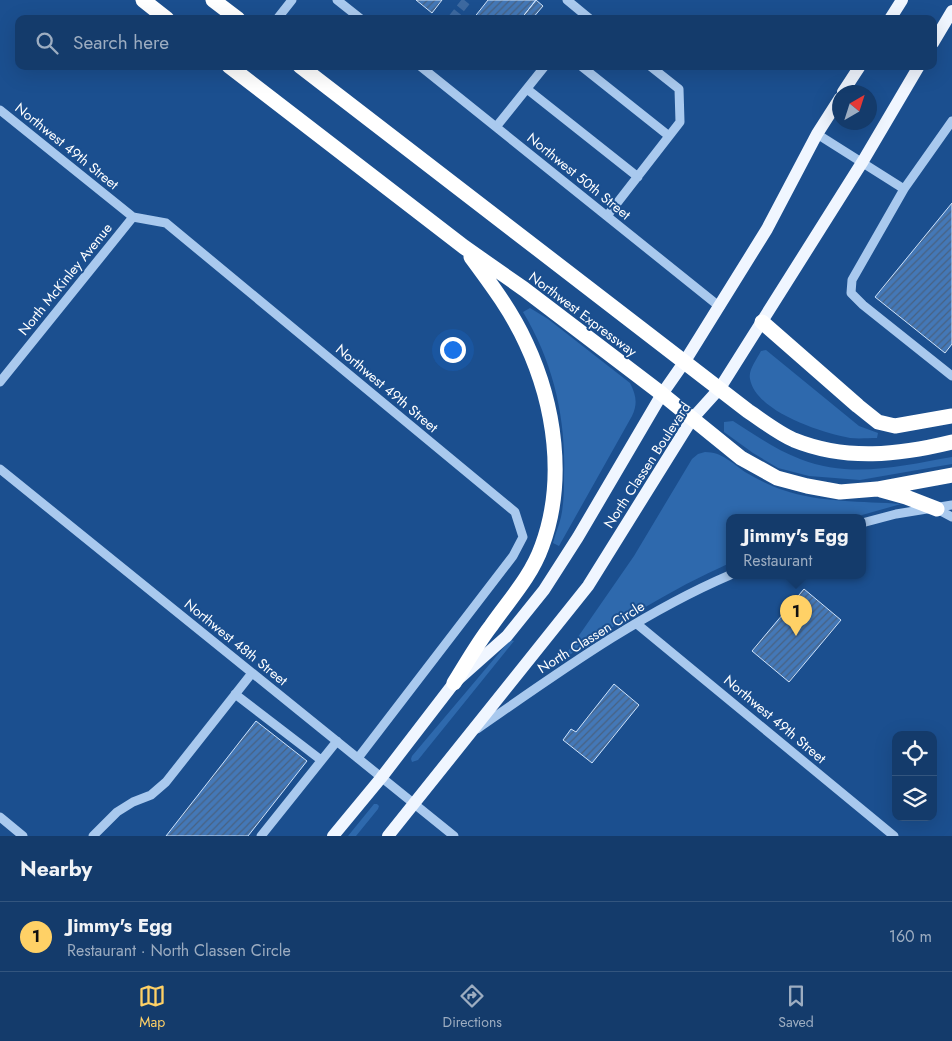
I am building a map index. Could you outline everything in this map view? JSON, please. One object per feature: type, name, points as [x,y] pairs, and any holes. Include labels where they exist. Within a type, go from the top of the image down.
[{"type":"highway","points":[[143,0],[163,15]]},
{"type":"highway","points":[[213,0],[233,15]]},
{"type":"highway","name":"Northwest Expressway","points":[[234,70],[464,247],[524,289],[662,394],[741,458],[777,478],[840,492],[877,489],[952,475]]},
{"type":"highway","name":"Northwest Expressway","points":[[305,70],[748,411],[794,440],[832,451],[853,454],[882,454],[918,450],[952,442]]},
{"type":"highway","points":[[454,683],[491,626],[528,575],[542,547],[551,514],[555,479],[550,414],[542,380],[526,341],[506,307],[464,247]]},
{"type":"highway","points":[[762,322],[878,422],[895,426],[952,416]]},
{"type":"highway","points":[[877,489],[906,497],[936,509]]},
{"type":"main road","points":[[893,15],[902,0]]},
{"type":"main road","points":[[937,36],[952,11]]},
{"type":"main road","points":[[848,85],[857,70]]},
{"type":"main road","name":"North Classen Boulevard","points":[[388,836],[588,586],[692,419],[720,388],[863,161],[917,70]]},
{"type":"main road","name":"North Classen Boulevard","points":[[333,836],[381,778],[454,683],[507,636],[544,590],[578,537],[662,394],[720,307],[767,229],[817,134],[832,111]]},
{"type":"street","points":[[280,15],[292,0]]},
{"type":"street","points":[[336,0],[356,15]]},
{"type":"street","points":[[567,0],[585,15]]},
{"type":"street","name":"Northwest 50th Street","points":[[425,70],[720,307]]},
{"type":"street","points":[[496,127],[542,70]]},
{"type":"street","points":[[586,70],[668,136]]},
{"type":"street","points":[[607,216],[680,122],[679,89],[655,70]]},
{"type":"street","points":[[527,89],[638,177]]},
{"type":"street","name":"Northwest 49th Street","points":[[0,110],[133,217],[166,223],[516,512],[522,537],[512,556],[358,758]]},
{"type":"street","points":[[952,121],[904,189],[852,280],[851,293],[863,305],[952,376]]},
{"type":"street","points":[[817,134],[863,161],[904,189]]},
{"type":"street","name":"North McKinley Avenue","points":[[0,382],[133,217]]},
{"type":"street","name":"Northwest 48th Street","points":[[0,470],[358,758],[414,804],[442,832],[454,836]]},
{"type":"street","points":[[866,522],[896,514],[952,505]]},
{"type":"street","points":[[936,509],[952,517]]},
{"type":"street","name":"North Classen Circle","points":[[472,732],[576,660],[698,589],[726,577]]},
{"type":"street","name":"Northwest 49th Street","points":[[637,624],[894,836]]},
{"type":"street","points":[[93,836],[117,812],[133,802],[151,795],[166,782],[252,673]]},
{"type":"street","points":[[235,694],[321,760]]},
{"type":"street","points":[[261,836],[337,741]]},
{"type":"street","points":[[0,817],[24,836]]},
{"type":"shaded area","points":[[530,308],[548,319],[630,383],[636,399],[632,416],[559,546],[553,543],[561,517],[563,501],[563,432],[556,391],[550,370],[523,312]]},
{"type":"shaded area","points":[[766,350],[859,426],[878,433],[877,438],[850,438],[823,431],[792,419],[764,401],[755,391],[750,376],[761,351]]},
{"type":"shaded area","points":[[733,421],[782,451],[819,465],[857,470],[876,469],[952,457],[952,464],[860,480],[809,476],[778,468],[724,432],[724,422]]},
{"type":"shaded area","points":[[711,452],[722,456],[759,480],[797,494],[842,501],[901,504],[866,514],[726,514],[726,565],[686,584],[644,608],[562,660],[634,556],[692,459],[698,454]]},
{"type":"shaded area","points":[[510,640],[514,641],[418,760],[412,762],[412,756]]},
{"type":"shaded area","points":[[374,804],[379,806],[378,809],[356,836],[348,836]]},
{"type":"building","points":[[416,0],[442,0],[432,13]]},
{"type":"building","points":[[488,0],[536,0],[524,15],[476,15]]},
{"type":"building","points":[[536,0],[543,6],[535,15],[524,15]]},
{"type":"building","points":[[952,203],[952,344],[945,353],[875,297]]},
{"type":"building","points":[[804,589],[841,620],[789,682],[752,651]]},
{"type":"building","points":[[614,684],[639,705],[592,763],[563,740],[571,729],[576,732]]},
{"type":"building","points":[[256,721],[307,761],[248,836],[166,836]]},
{"type":"tunnel","points":[[455,15],[467,0]]},
{"type":"place","name":"Jimmy's Egg","points":[[796,636]]}]
